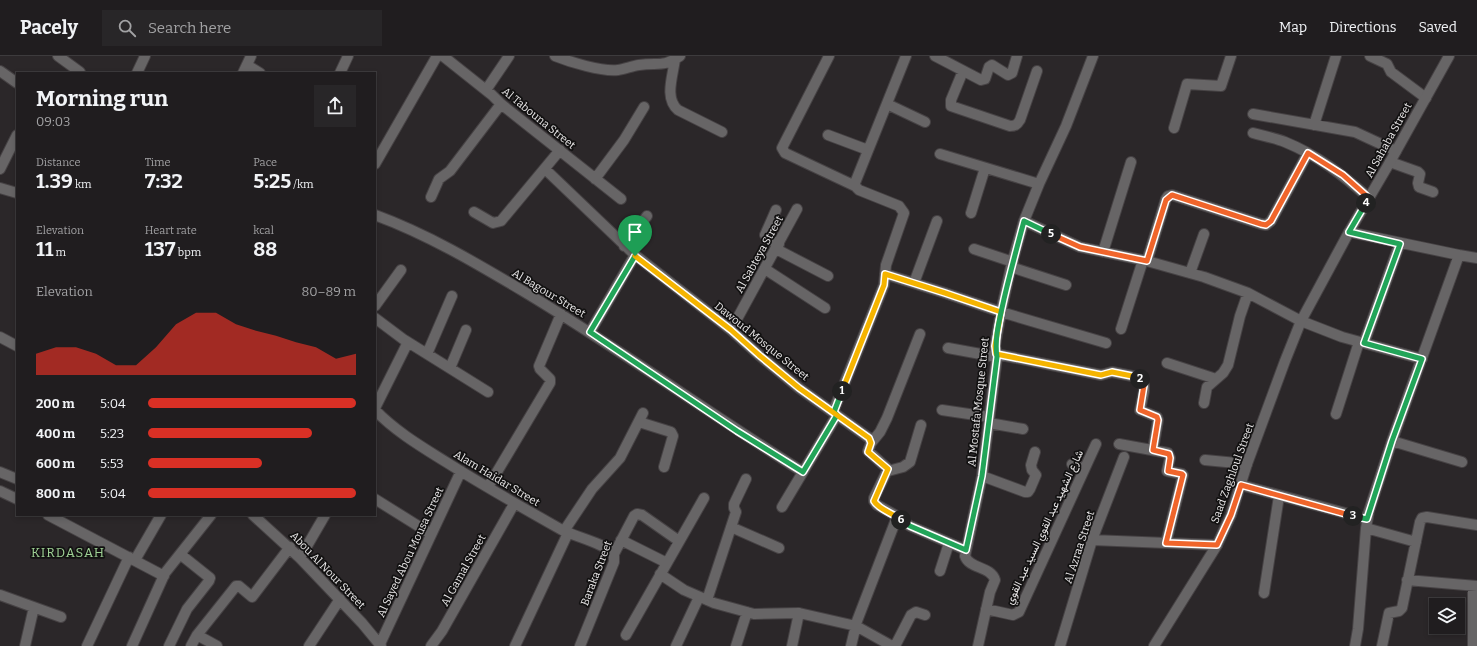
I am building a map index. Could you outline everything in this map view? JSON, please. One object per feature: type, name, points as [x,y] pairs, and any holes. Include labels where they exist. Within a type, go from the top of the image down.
[{"type":"street","points":[[58,56],[80,72]]},
{"type":"street","points":[[138,72],[146,56]]},
{"type":"street","points":[[251,56],[245,69],[256,72]]},
{"type":"street","points":[[340,72],[348,56]]},
{"type":"street","points":[[376,162],[437,56]]},
{"type":"street","name":"Al Tabouna Street","points":[[444,56],[501,104],[621,199]]},
{"type":"street","points":[[486,90],[509,56]]},
{"type":"street","points":[[556,56],[591,68],[609,70],[618,70],[640,65],[670,63],[678,58]]},
{"type":"street","points":[[782,507],[835,413],[884,285],[886,265],[904,213],[899,206],[859,190],[855,186],[785,153],[782,148],[829,56]]},
{"type":"street","points":[[855,186],[855,181],[906,56]]},
{"type":"street","points":[[935,56],[981,80],[985,79],[988,68],[992,65],[1008,75],[1010,74],[1013,71],[1017,56]]},
{"type":"street","name":"Al Mostafa Mosque Street","points":[[966,550],[982,476],[997,356],[995,346],[1012,264],[1024,221],[1039,184],[1066,126],[1093,56]]},
{"type":"street","points":[[1174,128],[1187,84],[1220,86],[1231,56]]},
{"type":"street","points":[[1314,125],[1336,56]]},
{"type":"street","points":[[1370,56],[1390,60],[1391,72],[1426,98]]},
{"type":"street","name":"Al Sahaba Street","points":[[1301,321],[1349,232],[1449,56]]},
{"type":"street","points":[[678,58],[670,92],[672,105],[678,110],[722,132]]},
{"type":"street","points":[[0,71],[16,82]]},
{"type":"street","points":[[963,71],[951,100],[951,106],[1010,126],[1018,124],[1020,120],[1036,71]]},
{"type":"street","points":[[431,198],[439,179],[450,171],[501,104]]},
{"type":"street","points":[[887,104],[925,122]]},
{"type":"street","points":[[595,179],[627,135],[644,107]]},
{"type":"street","points":[[1253,114],[1355,132],[1396,151]]},
{"type":"street","points":[[1253,133],[1285,142],[1308,153],[1343,175],[1369,198]]},
{"type":"street","points":[[828,135],[868,150]]},
{"type":"street","points":[[0,169],[16,137]]},
{"type":"street","points":[[474,212],[493,223],[502,221],[560,150]]},
{"type":"street","points":[[1121,329],[1167,198],[1172,195],[1266,225],[1271,221],[1308,153]]},
{"type":"street","points":[[940,154],[1039,184]]},
{"type":"street","points":[[1103,252],[1131,162]]},
{"type":"street","points":[[1390,162],[1418,172],[1420,174],[1418,183],[1419,187],[1433,192]]},
{"type":"street","points":[[971,213],[985,168]]},
{"type":"street","name":"Dawoud Mosque Street","points":[[544,169],[635,256],[731,330],[799,388],[868,436],[869,447],[887,467],[888,471]]},
{"type":"street","points":[[0,188],[16,193]]},
{"type":"street","points":[[776,210],[765,235],[768,239],[777,246],[828,276]]},
{"type":"street","name":"Al Sabteya Street","points":[[731,330],[797,210]]},
{"type":"street","name":"Al Bagour Street","points":[[376,215],[411,230],[452,251],[561,314],[737,431],[803,472]]},
{"type":"street","points":[[624,246],[647,216]]},
{"type":"street","points":[[914,283],[937,221]]},
{"type":"street","points":[[1024,221],[1071,244],[1145,260],[1190,273],[1248,293],[1301,321],[1342,337],[1422,359]]},
{"type":"street","points":[[1349,232],[1400,244],[1477,258]]},
{"type":"street","points":[[1190,273],[1204,234]]},
{"type":"street","points":[[1336,414],[1400,244]]},
{"type":"street","points":[[974,249],[1066,285]]},
{"type":"street","points":[[1355,646],[1358,629],[1366,524],[1392,441],[1459,255]]},
{"type":"street","points":[[590,332],[635,256]]},
{"type":"street","points":[[765,269],[825,308]]},
{"type":"street","points":[[376,305],[401,270]]},
{"type":"street","points":[[885,274],[1001,312],[1106,343]]},
{"type":"street","points":[[1204,403],[1207,387],[1223,373],[1228,365],[1240,316],[1248,293]]},
{"type":"street","points":[[427,354],[452,296]]},
{"type":"street","points":[[488,488],[550,383],[550,379],[539,366],[561,314]]},
{"type":"street","points":[[376,319],[408,342],[488,392]]},
{"type":"street","name":"Saad Zaghloul Street","points":[[1154,646],[1217,545],[1231,515],[1247,464],[1301,321]]},
{"type":"street","points":[[450,368],[466,330]]},
{"type":"street","points":[[869,447],[880,432],[887,418],[920,334]]},
{"type":"street","points":[[0,337],[16,345]]},
{"type":"street","points":[[376,407],[408,342]]},
{"type":"street","points":[[948,348],[1101,375],[1112,372],[1137,377],[1144,385],[1140,410],[1157,417],[1158,420],[1153,450]]},
{"type":"street","points":[[1167,363],[1216,379]]},
{"type":"street","name":"Alam Haidar Street","points":[[376,410],[382,417],[425,448],[514,504],[566,532],[608,549],[614,554]]},
{"type":"street","points":[[942,410],[1023,429]]},
{"type":"street","points":[[515,646],[566,532],[592,489],[620,458],[641,418],[671,432],[673,436],[664,468]]},
{"type":"street","points":[[921,425],[910,462],[903,467],[888,471],[874,498],[874,501],[879,507],[910,526],[966,550],[965,556],[969,561],[992,573],[995,580],[990,592],[978,646]]},
{"type":"street","points":[[1392,441],[1462,462]]},
{"type":"street","name":"شارع الشهيد عبد القوي السيد عبد القوي","points":[[986,609],[1013,615],[1019,612],[1096,444]]},
{"type":"street","points":[[1119,444],[1169,454],[1170,458],[1168,471],[1182,474],[1183,477],[1166,543]]},
{"type":"street","points":[[982,476],[1028,492],[1036,475],[1032,470],[1031,465],[1035,452]]},
{"type":"street","name":"Al Azraa Street","points":[[1060,646],[1092,540],[1124,457]]},
{"type":"street","points":[[1205,460],[1247,464]]},
{"type":"street","points":[[1072,464],[1084,469]]},
{"type":"street","name":"Al Sayed Abou Mousa Street","points":[[380,645],[461,471]]},
{"type":"street","points":[[0,472],[16,480]]},
{"type":"street","points":[[676,646],[703,598],[736,512],[734,504],[746,479]]},
{"type":"street","points":[[0,491],[13,497],[16,484]]},
{"type":"street","points":[[1241,485],[1366,524],[1416,542]]},
{"type":"street","points":[[1264,593],[1279,496]]},
{"type":"street","points":[[626,635],[704,498]]},
{"type":"street","points":[[376,500],[431,534]]},
{"type":"street","name":"Al Gamal Street","points":[[431,646],[442,631],[514,504]]},
{"type":"street","name":"Baraka Street","points":[[580,646],[614,562],[614,554],[632,518],[635,515],[640,514],[679,541]]},
{"type":"street","points":[[50,516],[164,576]]},
{"type":"street","points":[[87,646],[132,559],[160,516]]},
{"type":"street","points":[[132,646],[164,576],[210,516]]},
{"type":"street","name":"Abou Al Nour Street","points":[[254,516],[290,547],[340,599],[380,645]]},
{"type":"street","points":[[300,558],[324,516]]},
{"type":"street","points":[[851,646],[856,626],[897,517]]},
{"type":"street","points":[[1382,646],[1387,615],[1390,612],[1398,611],[1402,608],[1421,520],[1425,517],[1477,525]]},
{"type":"street","points":[[731,527],[779,548]]},
{"type":"street","points":[[621,540],[667,563]]},
{"type":"street","points":[[1092,540],[1217,545]]},
{"type":"street","points":[[940,571],[949,543]]},
{"type":"street","points":[[191,646],[236,586],[239,586],[252,597],[290,547]]},
{"type":"street","points":[[169,646],[187,609],[210,581],[210,578],[180,554]]},
{"type":"street","points":[[660,574],[684,590],[703,598],[747,612],[754,614],[799,613],[856,626],[894,646],[911,614],[916,612],[925,615]]},
{"type":"street","points":[[1407,580],[1475,586],[1475,633],[1473,646]]},
{"type":"street","points":[[0,594],[61,616]]},
{"type":"street","points":[[309,646],[340,599]]},
{"type":"street","points":[[25,646],[34,607]]},
{"type":"street","points":[[736,646],[747,612]]},
{"type":"street","points":[[792,646],[799,613]]},
{"type":"street","points":[[198,635],[217,646]]},
{"type":"district","name":"KIRDASAH","points":[[68,552]]},
{"type":"route","points":[[635,256],[590,332],[737,431],[803,472],[837,415],[834,412],[884,285],[885,274],[1001,312],[995,346],[996,354],[1101,375],[1112,372],[1137,377],[1144,385],[1140,410],[1157,417],[1158,420],[1153,450],[1168,453],[1170,458],[1167,470],[1169,472],[1183,475],[1166,543],[1217,545],[1231,515],[1241,485],[1367,519],[1392,441],[1422,359],[1364,343],[1400,244],[1349,232],[1369,198],[1343,175],[1308,153],[1271,221],[1266,225],[1193,201],[1172,195],[1168,196],[1147,261],[1080,247],[1024,221],[1011,267],[995,346],[996,351],[997,357],[982,476],[966,550],[910,526],[879,507],[874,501],[874,498],[888,469],[868,452],[871,443],[868,436],[837,415],[799,388],[731,330],[635,256]]}]
